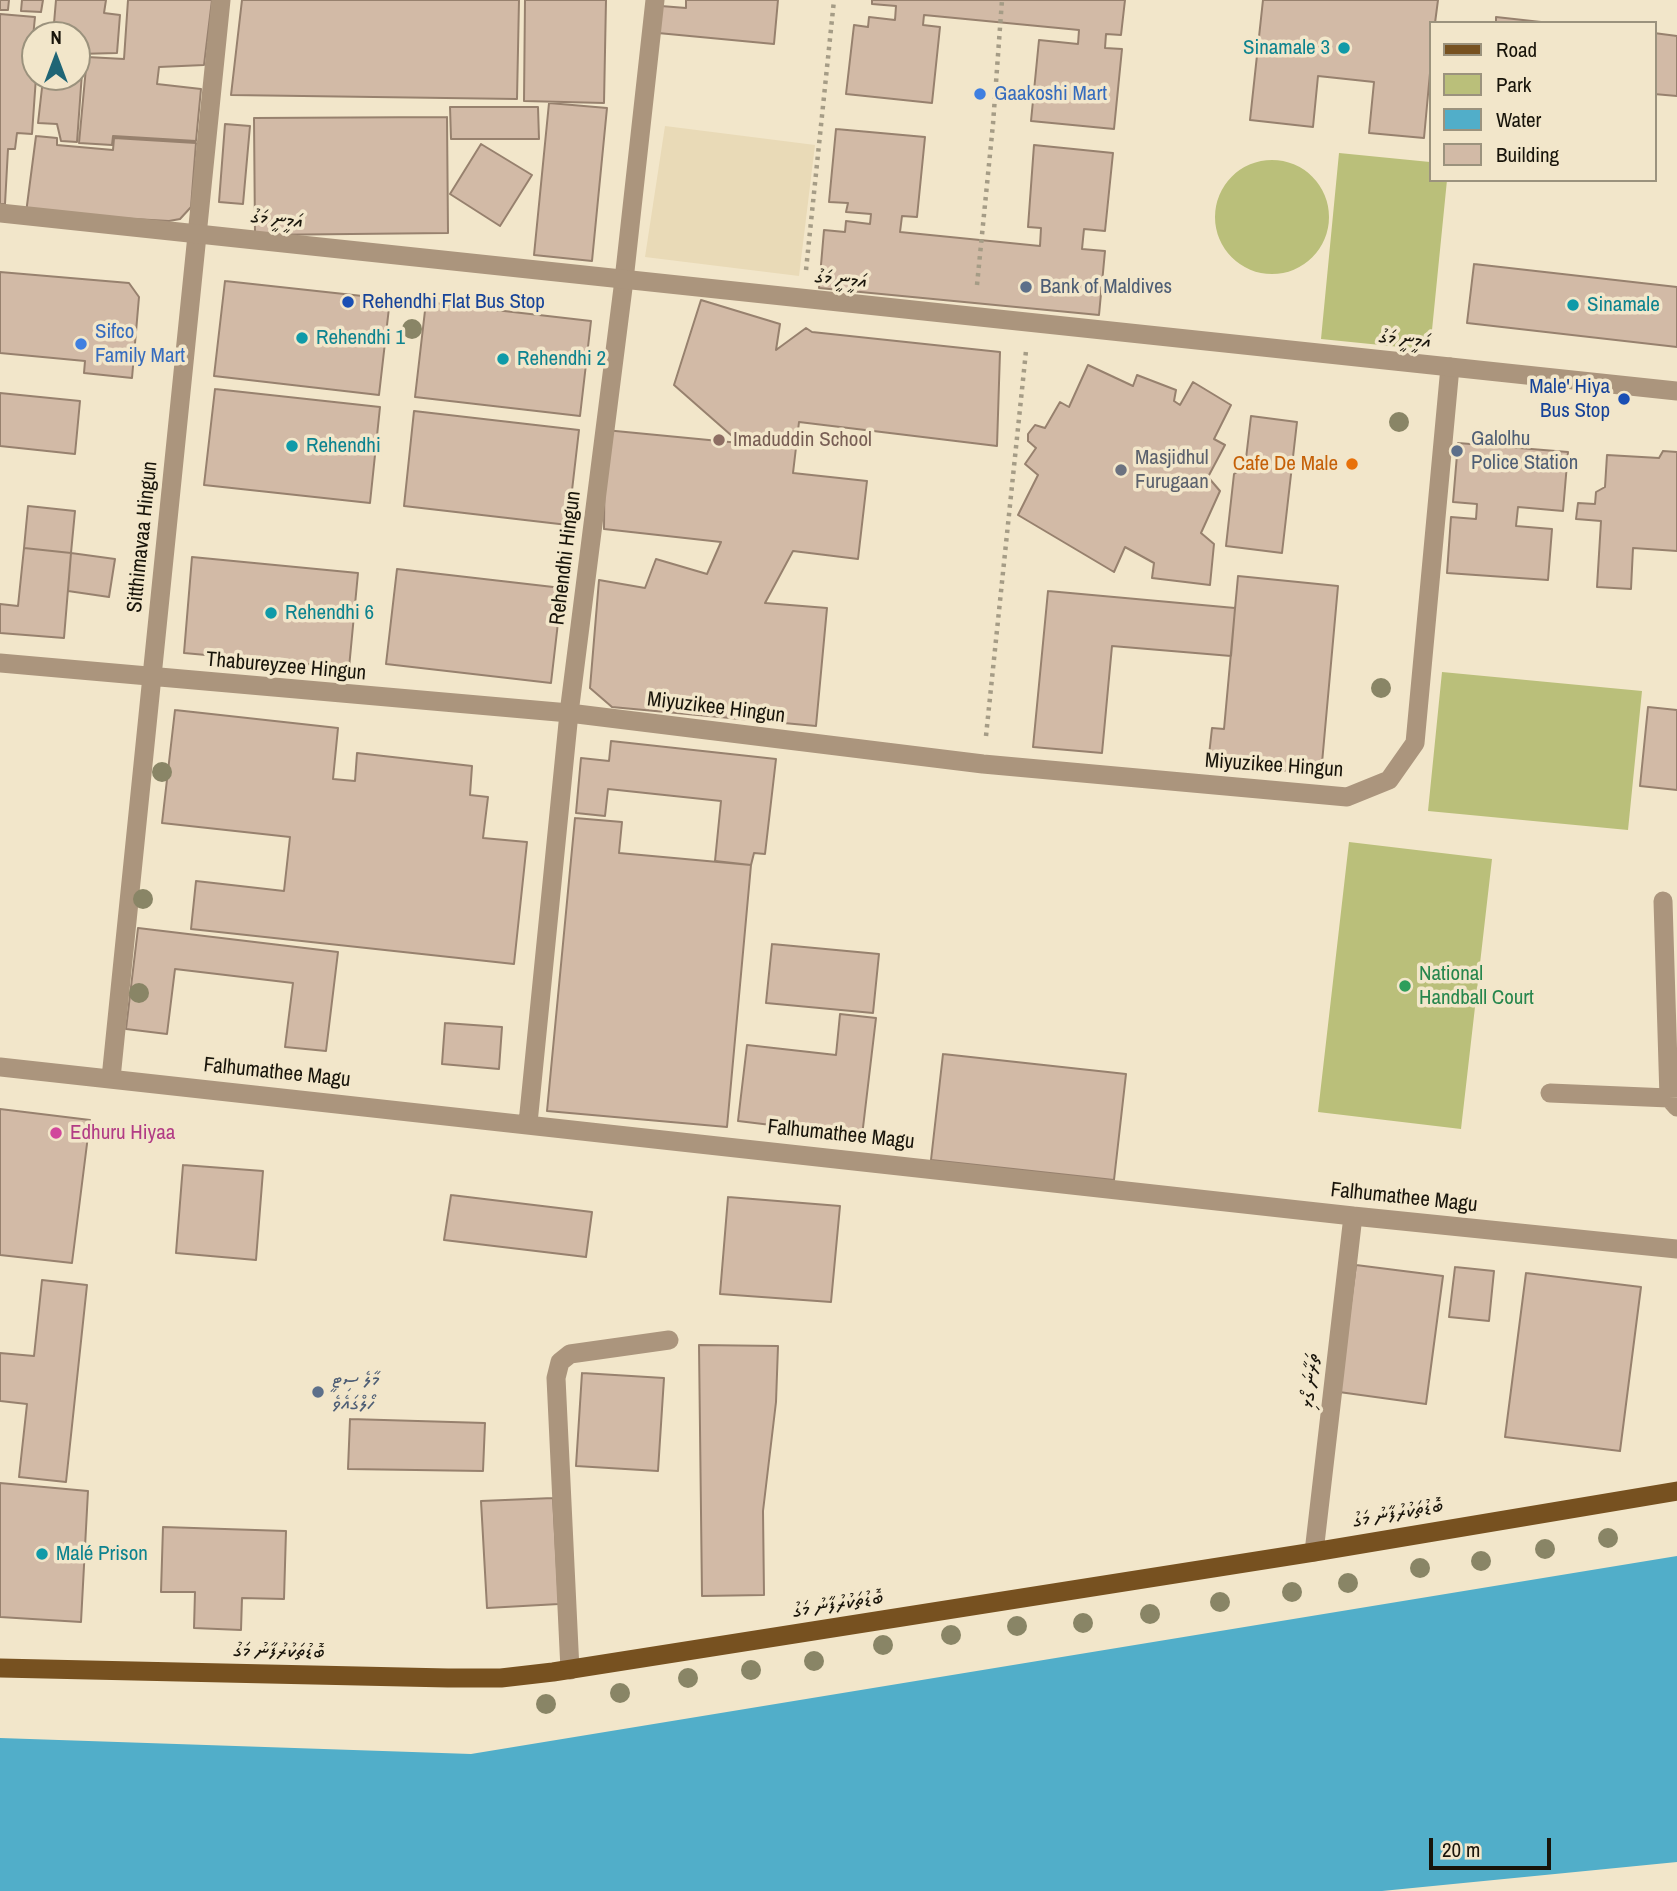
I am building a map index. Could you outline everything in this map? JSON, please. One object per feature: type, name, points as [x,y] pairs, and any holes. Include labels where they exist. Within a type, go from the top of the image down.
[{"type":"main road","name":"ބޮޑުތަކުރުފާނު މަގު","points":[[0,1668],[501,1678],[570,1670],[1314,1552],[1677,1491]]},
{"type":"street","name":"Sitthimavaa Hingun","points":[[111,1078],[221,0]]},
{"type":"street","name":"Rehendhi Hingun","points":[[528,1123],[569,713],[624,280],[655,0]]},
{"type":"street","name":"އަމީނީ މަގު","points":[[0,213],[1677,391]]},
{"type":"street","name":"Miyuzikee Hingun","points":[[569,713],[983,764],[1347,797],[1390,780],[1415,743],[1450,367]]},
{"type":"street","name":"Thabureyzee Hingun","points":[[0,663],[569,713]]},
{"type":"street","points":[[1550,1093],[1673,1102],[1663,901]]},
{"type":"street","name":"Falhumathee Magu","points":[[0,1067],[528,1123],[1353,1216],[1677,1249]]},
{"type":"street","name":"ތަރާނަ ގޯޅި","points":[[1314,1552],[1353,1216]]},
{"type":"street","points":[[570,1670],[555,1378],[560,1362],[570,1354],[669,1340]]},
{"type":"path","points":[[803,299],[834,0]]},
{"type":"path","points":[[974,317],[1002,0]]},
{"type":"path","points":[[983,764],[1029,323]]},
{"type":"shaded area","points":[[665,126],[815,145],[799,276],[645,257]]},
{"type":"green space","points":[[1339,153],[1428,162],[1428,182],[1447,182],[1430,350],[1321,339]]},
{"type":"green space","points":[[1272,160],[1294,164],[1312,177],[1325,195],[1329,217],[1325,239],[1312,257],[1294,270],[1272,274],[1250,270],[1232,257],[1219,239],[1215,217],[1219,195],[1232,177],[1250,164]]},
{"type":"green space","points":[[1442,672],[1642,691],[1628,830],[1428,811]]},
{"type":"green space","name":"National Handball Court","points":[[1349,842],[1492,859],[1461,1129],[1318,1112]]},
{"type":"water","points":[[1677,1556],[1677,1891],[0,1891],[0,1738],[471,1754]]},
{"type":"pier","points":[[1677,1862],[1677,1891],[1382,1891]]},
{"type":"building","points":[[0,0],[9,0],[8,10],[0,10]]},
{"type":"building","points":[[22,0],[43,0],[41,12],[21,11]]},
{"type":"building","points":[[56,0],[106,0],[104,13],[120,15],[117,53],[91,54],[91,21],[54,21]]},
{"type":"building","points":[[128,0],[212,0],[204,65],[159,67],[157,84],[201,89],[196,141],[113,136],[112,145],[79,143],[84,91],[91,91],[91,57],[124,59]]},
{"type":"building","points":[[242,0],[519,0],[517,99],[231,95]]},
{"type":"building","points":[[525,0],[606,0],[604,103],[524,101]]},
{"type":"building","points":[[686,0],[778,0],[774,44],[658,33],[661,6],[686,8]]},
{"type":"building","points":[[872,0],[1125,0],[1121,35],[1106,34],[1105,48],[1122,49],[1114,129],[1031,121],[1039,40],[1078,44],[1079,30],[924,15],[923,25],[940,27],[932,103],[846,94],[854,25],[868,27],[869,17],[895,20],[896,6],[872,4]]},
{"type":"building","name":"Sinamale 3","points":[[1263,0],[1438,0],[1435,21],[1428,21],[1428,95],[1424,138],[1369,133],[1374,82],[1318,76],[1313,127],[1250,120]]},
{"type":"building","points":[[0,14],[35,17],[35,21],[21,21],[21,91],[35,91],[32,134],[17,133],[15,149],[8,149],[5,204],[0,204]]},
{"type":"building","points":[[1496,17],[1532,21],[1496,21]]},
{"type":"building","points":[[1656,33],[1677,36],[1677,96],[1656,94]]},
{"type":"building","points":[[42,91],[81,91],[77,142],[61,141],[57,124],[38,123]]},
{"type":"building","points":[[549,103],[607,108],[592,261],[534,255]]},
{"type":"building","points":[[450,107],[538,107],[539,139],[451,139]]},
{"type":"building","points":[[447,117],[448,233],[255,235],[254,118]]},
{"type":"building","points":[[225,124],[250,126],[243,204],[219,202]]},
{"type":"building","points":[[836,129],[925,137],[917,217],[902,216],[900,232],[1040,246],[1041,228],[1028,227],[1034,145],[1113,153],[1105,231],[1084,229],[1082,249],[1105,251],[1099,315],[819,288],[824,230],[845,232],[846,221],[870,224],[871,214],[846,212],[848,203],[829,202]]},
{"type":"building","points":[[36,136],[57,138],[57,145],[113,150],[114,138],[196,143],[191,207],[180,219],[169,221],[26,213]]},
{"type":"building","points":[[481,144],[532,175],[500,226],[450,194]]},
{"type":"building","name":"Sinamale","points":[[1474,264],[1677,287],[1677,347],[1467,323]]},
{"type":"building","points":[[0,272],[129,283],[139,297],[132,378],[84,373],[85,361],[0,353]]},
{"type":"building","name":"Rehendhi 1","points":[[225,281],[390,299],[379,395],[214,376]]},
{"type":"building","points":[[701,300],[780,324],[776,350],[806,328],[812,332],[1000,352],[997,446],[799,422],[793,473],[867,481],[858,559],[793,551],[765,603],[827,608],[816,726],[612,707],[590,688],[599,580],[645,588],[656,559],[707,574],[721,542],[604,529],[605,430],[740,443],[674,385]]},
{"type":"building","name":"Rehendhi 2","points":[[426,302],[591,321],[580,416],[415,397]]},
{"type":"building","name":"Masjidhul Furugaan","points":[[1088,365],[1133,386],[1137,375],[1176,390],[1174,401],[1180,405],[1193,382],[1231,405],[1214,439],[1225,445],[1208,477],[1220,491],[1201,533],[1214,544],[1210,585],[1152,578],[1154,563],[1125,547],[1114,572],[1018,515],[1038,475],[1025,464],[1036,448],[1028,441],[1028,434],[1035,425],[1045,428],[1060,402],[1069,407]]},
{"type":"building","name":"Rehendhi","points":[[215,389],[380,407],[370,503],[204,485]]},
{"type":"building","points":[[0,393],[80,401],[75,454],[0,446]]},
{"type":"building","name":"Rehendhi","points":[[414,411],[579,430],[568,525],[404,506]]},
{"type":"building","points":[[1251,416],[1297,422],[1282,553],[1226,546],[1234,474],[1245,467]]},
{"type":"building","points":[[1458,443],[1568,452],[1563,511],[1518,507],[1516,526],[1552,529],[1548,580],[1447,573],[1451,517],[1476,519],[1477,504],[1453,502]]},
{"type":"building","points":[[1663,451],[1677,452],[1677,551],[1633,548],[1631,589],[1597,587],[1601,521],[1576,519],[1578,503],[1595,504],[1596,492],[1605,487],[1607,455],[1659,458]]},
{"type":"building","points":[[28,506],[75,511],[71,553],[24,548]]},
{"type":"building","points":[[24,548],[71,553],[64,638],[0,633],[0,604],[18,606]]},
{"type":"building","points":[[71,553],[115,559],[109,597],[68,591]]},
{"type":"building","name":"Rehendhi 6","points":[[192,557],[358,573],[349,668],[184,653]]},
{"type":"building","points":[[397,569],[562,588],[551,683],[386,664]]},
{"type":"building","points":[[1238,576],[1338,586],[1321,774],[1208,764],[1212,728],[1224,729]]},
{"type":"building","points":[[1048,591],[1235,608],[1231,656],[1112,646],[1102,753],[1033,747]]},
{"type":"building","points":[[1648,707],[1677,710],[1677,790],[1640,786]]},
{"type":"building","points":[[175,710],[338,728],[333,779],[355,781],[357,753],[472,766],[470,795],[488,797],[483,838],[527,842],[514,964],[191,929],[196,881],[284,891],[290,837],[162,823]]},
{"type":"building","points":[[611,741],[776,759],[765,854],[754,853],[751,865],[715,861],[721,801],[608,789],[605,816],[576,813],[581,758],[609,761]]},
{"type":"building","points":[[575,818],[622,822],[619,853],[751,865],[727,1127],[547,1111]]},
{"type":"building","points":[[138,928],[338,952],[326,1051],[285,1047],[293,983],[175,969],[167,1034],[126,1029]]},
{"type":"building","points":[[772,944],[879,954],[873,1013],[766,1003]]},
{"type":"building","points":[[840,1014],[876,1018],[862,1136],[738,1121],[747,1045],[836,1055]]},
{"type":"building","points":[[445,1023],[502,1027],[499,1069],[442,1064]]},
{"type":"building","points":[[943,1054],[1126,1074],[1114,1180],[931,1160]]},
{"type":"building","points":[[0,1109],[90,1120],[72,1263],[0,1255]]},
{"type":"building","points":[[183,1165],[263,1171],[256,1260],[176,1253]]},
{"type":"building","points":[[451,1195],[592,1212],[586,1257],[444,1240]]},
{"type":"building","points":[[728,1197],[840,1206],[831,1302],[720,1294]]},
{"type":"building","points":[[1356,1265],[1443,1276],[1426,1404],[1339,1392]]},
{"type":"building","points":[[1455,1267],[1494,1271],[1489,1321],[1449,1317]]},
{"type":"building","points":[[1526,1273],[1641,1287],[1620,1451],[1505,1437]]},
{"type":"building","points":[[42,1280],[87,1285],[66,1482],[19,1477],[27,1404],[0,1401],[0,1353],[34,1356]]},
{"type":"building","points":[[699,1345],[778,1346],[776,1402],[763,1511],[764,1595],[702,1596]]},
{"type":"building","points":[[582,1373],[664,1378],[658,1471],[576,1466]]},
{"type":"building","points":[[350,1419],[485,1423],[483,1471],[348,1469]]},
{"type":"building","name":"Malé Prison","points":[[0,1483],[88,1491],[81,1622],[0,1617]]},
{"type":"building","points":[[553,1498],[559,1604],[487,1608],[481,1501]]},
{"type":"building","points":[[163,1527],[286,1531],[284,1599],[242,1598],[241,1630],[194,1628],[195,1592],[161,1592]]},
{"type":"place","name":"Sinamale 3","points":[[1344,48]]},
{"type":"place","name":"Gaakoshi Mart","points":[[980,94]]},
{"type":"place","name":"Bank of Maldives","points":[[1026,287]]},
{"type":"place","name":"Rehendhi Flat Bus Stop","points":[[348,302]]},
{"type":"place","name":"Sinamale","points":[[1573,305]]},
{"type":"place","name":"Rehendhi 1","points":[[302,338]]},
{"type":"place","name":"Sifco Family Mart","points":[[81,344]]},
{"type":"place","name":"Rehendhi 2","points":[[503,359]]},
{"type":"place","name":"Male' Hiya Bus Stop","points":[[1624,399]]},
{"type":"place","name":"Imaduddin School","points":[[719,440]]},
{"type":"place","name":"Rehendhi","points":[[292,446]]},
{"type":"place","name":"Galolhu Police Station","points":[[1457,451]]},
{"type":"place","name":"Cafe De Male","points":[[1352,464]]},
{"type":"place","name":"Masjidhul Furugaan","points":[[1121,470]]},
{"type":"place","name":"Rehendhi 6","points":[[271,613]]},
{"type":"place","name":"National Handball Court","points":[[1405,986]]},
{"type":"place","name":"Edhuru Hiyaa","points":[[56,1133]]},
{"type":"place","name":"މާލެ ސިޓީ ހޯލްގައެވެ","points":[[318,1392]]},
{"type":"place","name":"Malé Prison","points":[[42,1554]]}]
